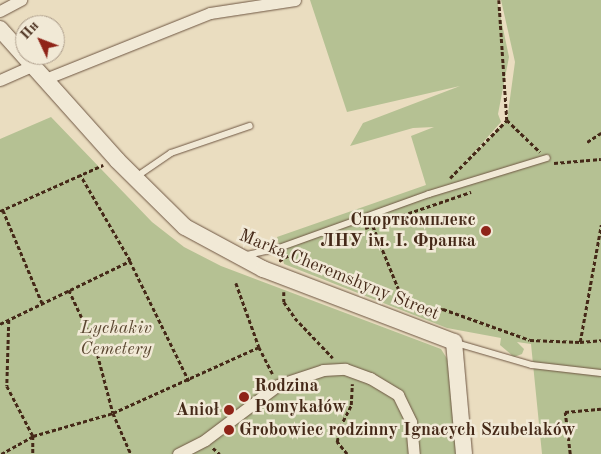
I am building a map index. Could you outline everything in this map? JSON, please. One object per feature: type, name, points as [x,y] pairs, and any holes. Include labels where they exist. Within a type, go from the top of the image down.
[{"type":"street","points":[[0,11],[21,0]]},
{"type":"street","points":[[45,79],[210,13],[295,0]]},
{"type":"street","name":"Marka Cheremshyny Street","points":[[0,29],[15,45]]},
{"type":"street","points":[[0,80],[33,65]]},
{"type":"street","name":"Marka Cheremshyny Street","points":[[33,65],[117,160],[185,226],[237,256],[285,278],[454,342]]},
{"type":"street","points":[[454,342],[464,454]]},
{"type":"street","points":[[178,454],[205,440],[278,385],[323,370],[345,370],[370,378],[398,395],[411,422],[414,454]]},
{"type":"lane","points":[[134,178],[171,153],[250,126]]},
{"type":"lane","points":[[237,256],[279,248],[429,194],[547,158]]},
{"type":"lane","name":"Marka Cheremshyny Street","points":[[454,342],[532,365],[601,373]]},
{"type":"path","points":[[499,0],[507,120],[547,158]]},
{"type":"path","points":[[443,180],[452,177],[507,120]]},
{"type":"path","points":[[587,142],[601,133]]},
{"type":"path","points":[[553,163],[601,159]]},
{"type":"path","points":[[42,303],[1,211],[117,160]]},
{"type":"path","points":[[80,175],[130,261],[189,381]]},
{"type":"path","points":[[479,189],[373,226],[401,295],[428,311],[443,309],[530,340],[580,342],[601,340]]},
{"type":"path","points":[[580,342],[601,225]]},
{"type":"path","points":[[273,264],[290,254]]},
{"type":"path","points":[[0,324],[130,261]]},
{"type":"path","points":[[236,283],[259,347],[278,385]]},
{"type":"path","points":[[69,290],[96,348],[113,413],[131,454]]},
{"type":"path","points":[[9,320],[6,386],[33,436],[34,454]]},
{"type":"path","points":[[1,454],[33,436],[113,413],[189,381],[259,347]]},
{"type":"path","points":[[0,386],[6,386]]},
{"type":"path","points":[[570,454],[565,412],[601,409]]},
{"type":"green space","points":[[310,0],[497,0],[509,57],[498,114],[501,122],[462,166],[507,120],[515,62],[501,0],[601,0],[601,454],[542,454],[531,344],[517,342],[524,349],[522,354],[514,357],[500,345],[501,338],[447,328],[284,264],[277,237],[426,185],[411,136],[434,127],[413,128],[350,146],[363,123],[460,86],[347,112]]},
{"type":"green space","name":"Lychakiv Cemetery","points":[[51,117],[152,222],[184,247],[221,266],[441,349],[451,365],[457,454],[0,454],[0,139]]},
{"type":"place","name":"Спорткомплекс ЛНУ ім. І. Франка","points":[[486,231]]},
{"type":"place","name":"Rodzina Pomykałów","points":[[244,397]]},
{"type":"place","name":"Anioł","points":[[229,410]]},
{"type":"place","name":"Grobowiec rodzinny Ignacych Szubelaków","points":[[229,430]]}]
